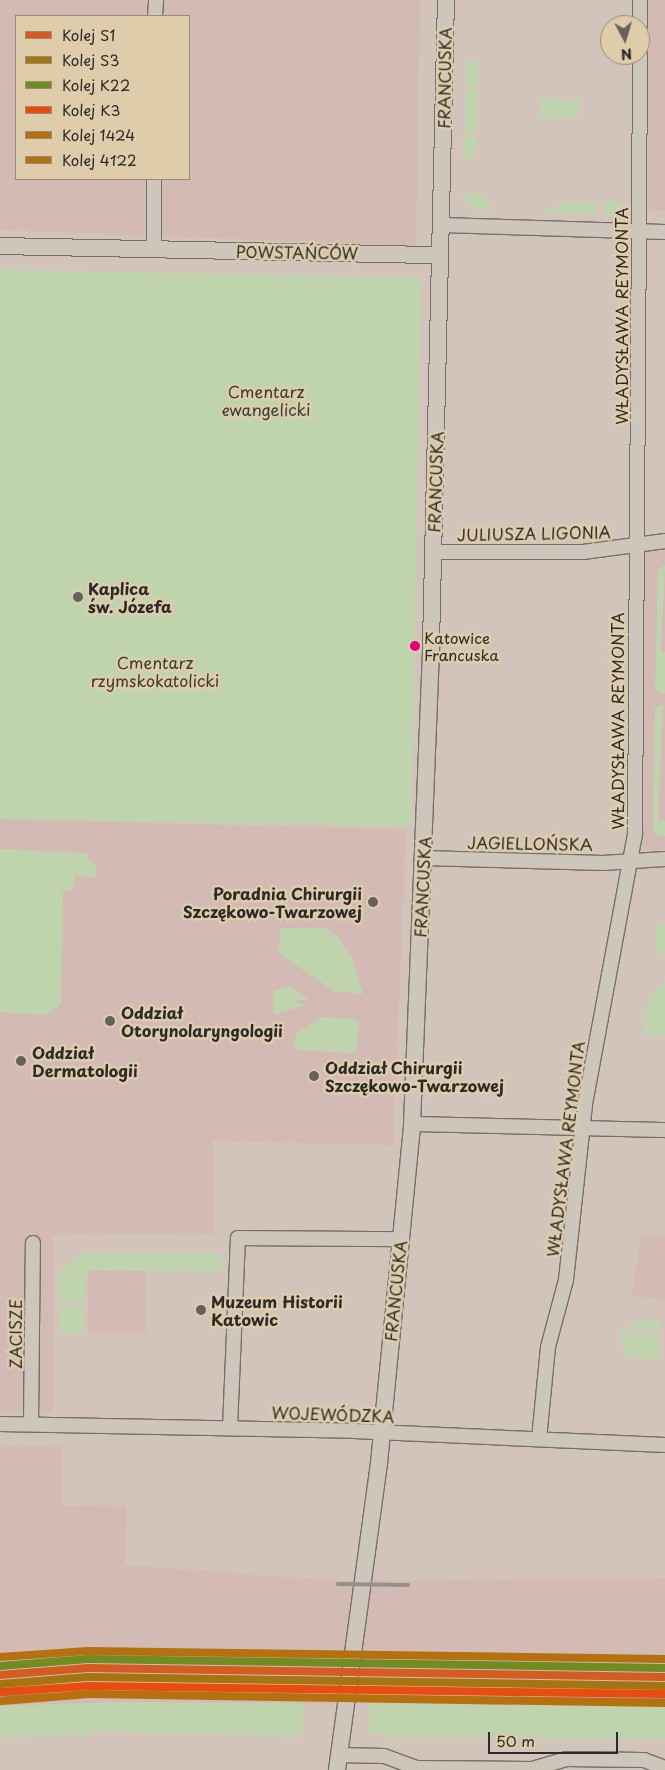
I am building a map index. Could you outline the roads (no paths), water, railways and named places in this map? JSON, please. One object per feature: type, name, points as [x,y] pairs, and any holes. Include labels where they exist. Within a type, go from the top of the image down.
[{"type":"street","points":[[155,15],[156,0]]},
{"type":"street","name":"FRANCUSKA","points":[[338,1762],[381,1433],[412,1124],[433,552],[446,0]]},
{"type":"street","points":[[640,0],[640,15]]},
{"type":"street","name":"WŁADYSŁAWA REYMONTA","points":[[539,1439],[548,1347],[566,1280],[582,1128],[620,902],[632,862],[637,545],[640,65]]},
{"type":"street","points":[[154,180],[154,250]]},
{"type":"street","points":[[440,225],[665,232]]},
{"type":"street","name":"POWSTAŃCÓW","points":[[0,246],[440,255]]},
{"type":"street","name":"JULIUSZA LIGONIA","points":[[433,552],[582,552],[665,540]]},
{"type":"street","name":"JAGIELLOŃSKA","points":[[423,858],[632,862],[665,859]]},
{"type":"street","points":[[412,1124],[665,1130]]},
{"type":"street","points":[[230,1428],[238,1238],[401,1239]]},
{"type":"street","name":"ZACISZE","points":[[31,1424],[33,1243]]},
{"type":"street","name":"WOJEWÓDZKA","points":[[0,1424],[230,1428],[665,1445]]},
{"type":"street","points":[[338,1762],[384,1756],[417,1768],[532,1769],[566,1759],[644,1760],[665,1768]]},
{"type":"railway","points":[[338,1584],[408,1585]]},
{"type":"railway","points":[[0,1695],[665,1700]]},
{"type":"rail line","name":"1424","points":[[0,1657],[88,1651],[665,1659]]},
{"type":"rail line","name":"K22","points":[[0,1666],[88,1659],[665,1668]]},
{"type":"rail line","name":"S1","points":[[0,1675],[88,1668],[665,1677]]},
{"type":"rail line","name":"S3","points":[[1,1684],[88,1677],[665,1686]]},
{"type":"rail line","name":"K3","points":[[1,1692],[89,1686],[665,1694]]},
{"type":"rail line","name":"4122","points":[[2,1701],[89,1694],[665,1703]]},
{"type":"place","name":"Kaplica św. Józefa","points":[[78,597]]},
{"type":"place","name":"Katowice Francuska","points":[[415,646]]},
{"type":"place","name":"Poradnia Chirurgii Szczękowo-Twarzowej","points":[[373,902]]},
{"type":"place","name":"Oddział Otorynolaryngologii","points":[[110,1021]]},
{"type":"place","name":"Oddział Dermatologii","points":[[21,1061]]},
{"type":"place","name":"Oddział Chirurgii Szczękowo-Twarzowej","points":[[314,1076]]},
{"type":"place","name":"Muzeum Historii Katowic","points":[[201,1310]]},
{"type":"park label","name":"Cmentarz ewangelicki","points":[[266,400]]},
{"type":"park label","name":"Cmentarz rzymskokatolicki","points":[[155,671]]}]
